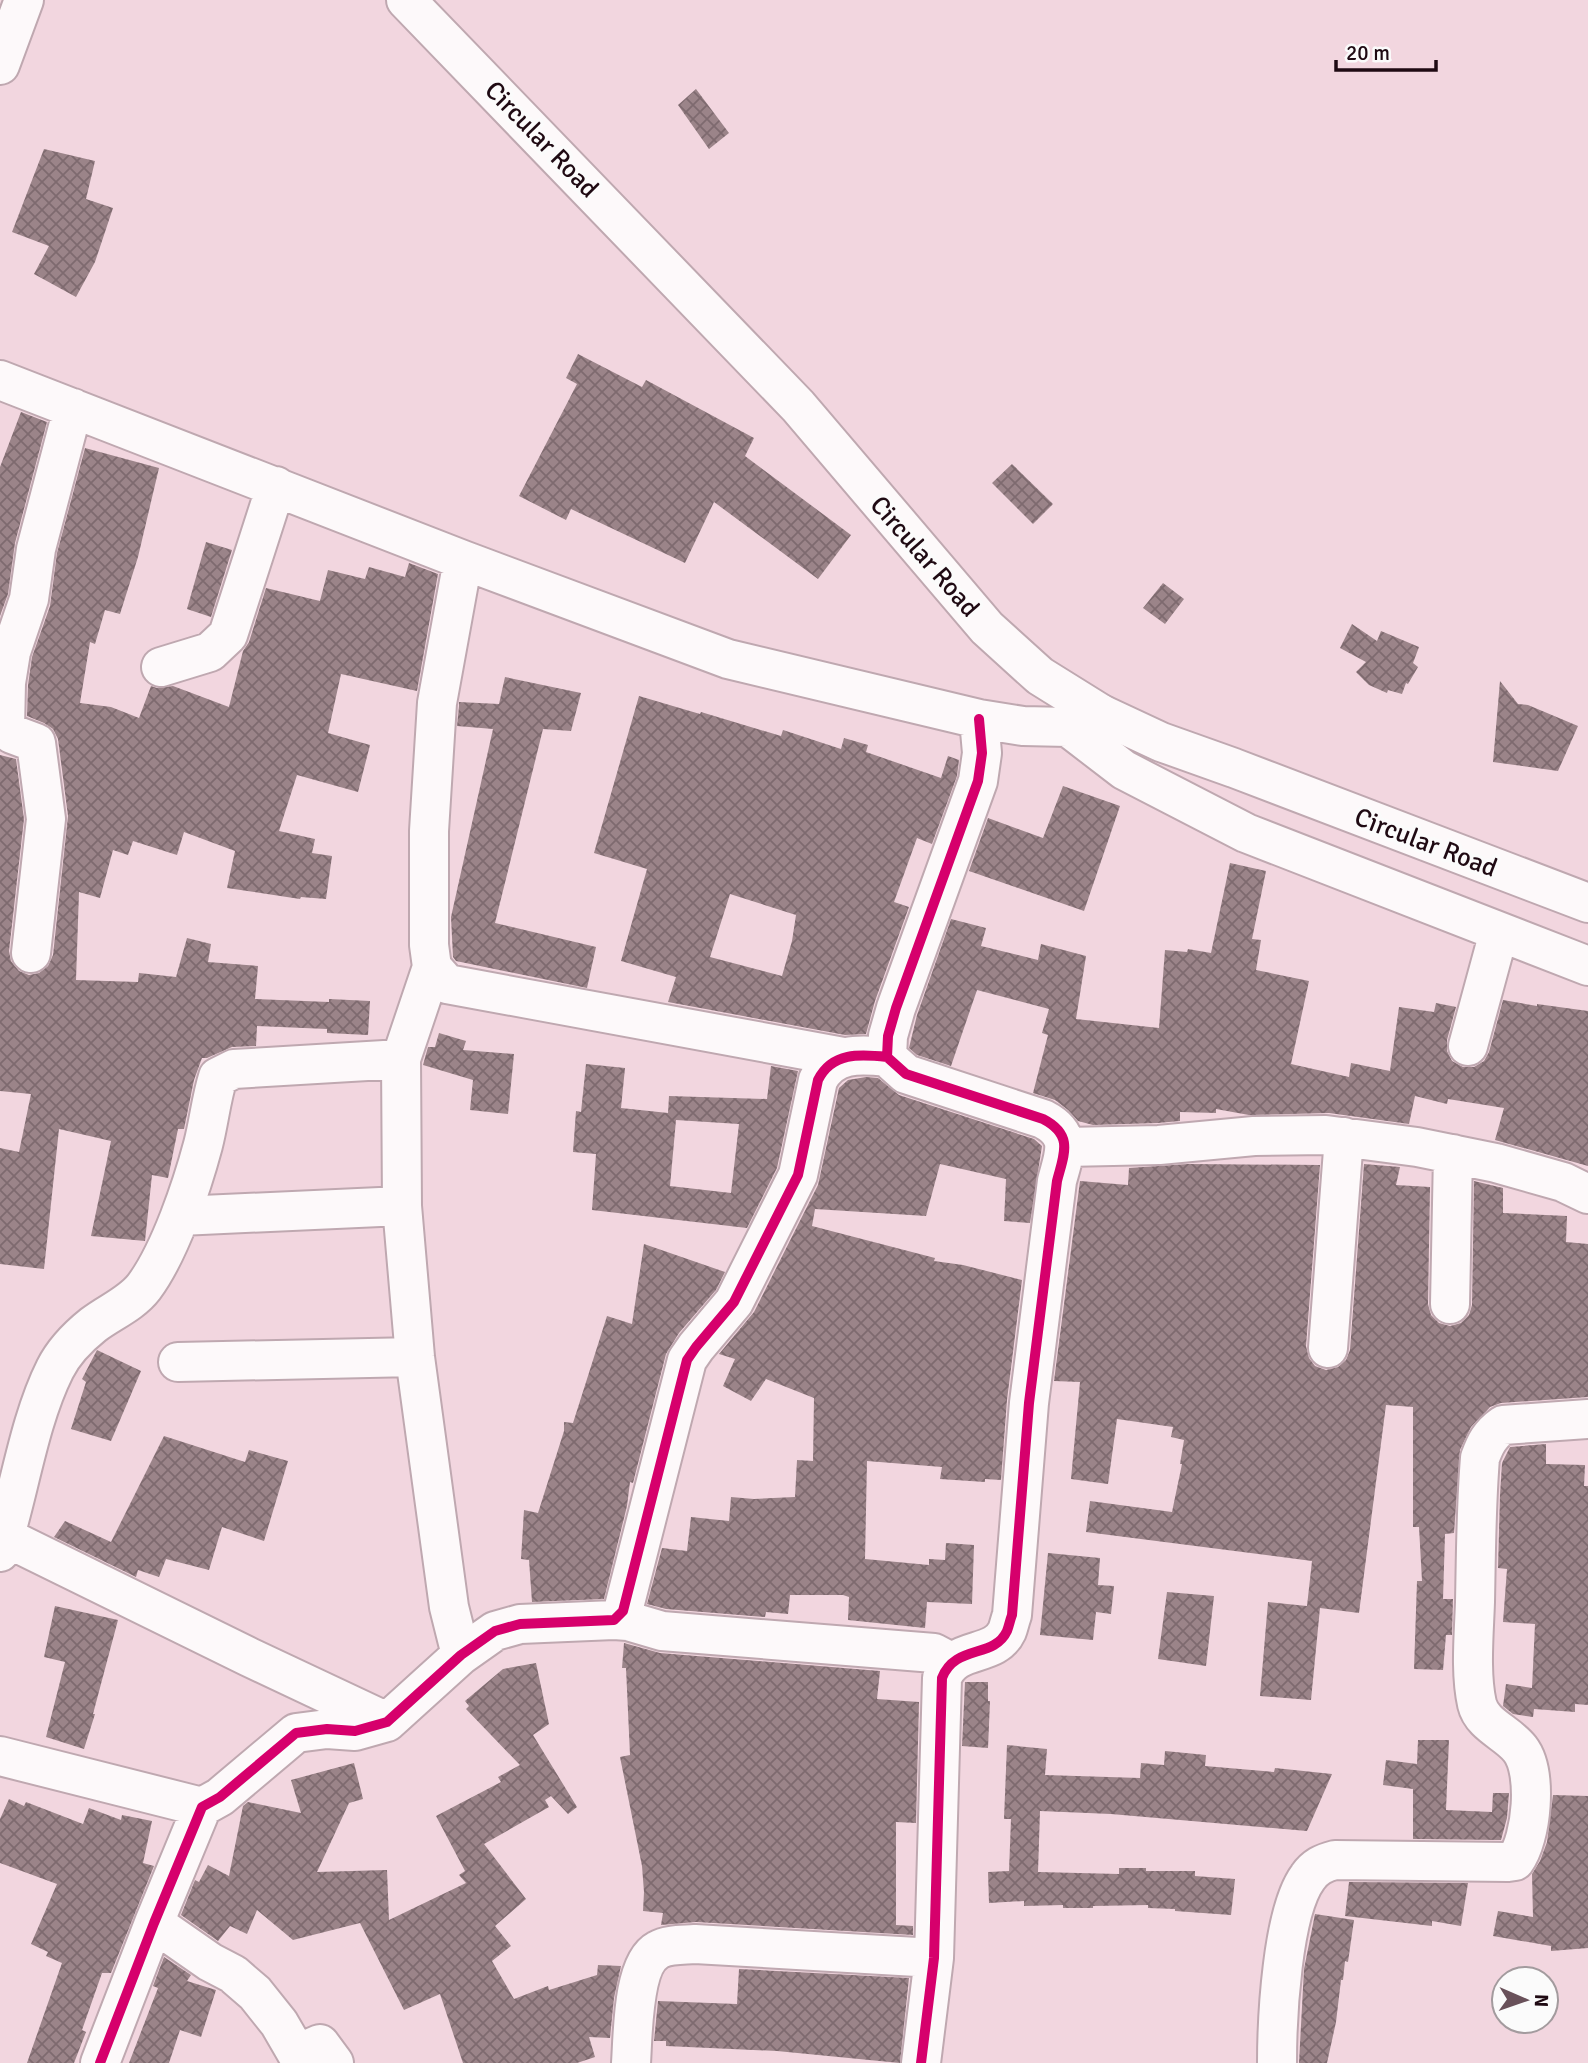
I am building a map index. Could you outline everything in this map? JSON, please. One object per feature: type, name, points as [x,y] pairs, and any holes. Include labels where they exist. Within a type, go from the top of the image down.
[{"type":"street","points":[[0,65],[24,0]]},
{"type":"street","name":"Circular Road","points":[[406,0],[798,406],[987,628],[1085,721],[1161,742],[1234,768],[1588,903]]},
{"type":"street","points":[[0,380],[463,560],[728,659],[979,719],[1023,726],[1085,721],[1124,770],[1246,833],[1588,966]]},
{"type":"street","points":[[31,953],[46,820],[36,743],[5,729],[6,683],[11,652],[29,599],[36,549],[73,408]]},
{"type":"street","points":[[161,667],[209,652],[228,635],[276,486]]},
{"type":"street","points":[[460,1655],[449,1607],[415,1357],[402,1206],[401,1059],[432,967],[429,945],[429,831],[437,703],[463,560]]},
{"type":"street","points":[[887,1057],[888,1036],[896,1008],[978,780],[982,753],[979,719]]},
{"type":"street","points":[[1468,1046],[1499,932]]},
{"type":"street","points":[[432,967],[447,984],[843,1057]]},
{"type":"street","points":[[614,1620],[622,1611],[626,1598],[687,1360],[734,1302],[798,1175],[818,1080],[823,1070],[843,1057],[858,1054],[887,1057],[906,1074],[1043,1119],[1055,1126],[1062,1134],[1066,1147],[1057,1181],[1028,1403],[1012,1615],[1007,1633],[997,1643],[951,1661],[942,1678],[934,1958],[921,2063]]},
{"type":"street","points":[[387,1721],[2,1545],[38,1416],[55,1369],[69,1348],[94,1325],[144,1288],[180,1216],[204,1144],[218,1077],[234,1069],[401,1059]]},
{"type":"street","points":[[1066,1147],[1159,1145],[1254,1136],[1344,1137],[1496,1163],[1563,1182],[1588,1194]]},
{"type":"street","points":[[1328,1348],[1344,1137]]},
{"type":"street","points":[[1450,1304],[1453,1154]]},
{"type":"street","points":[[180,1216],[402,1206]]},
{"type":"street","points":[[177,1362],[415,1357]]},
{"type":"street","points":[[1277,2063],[1282,1979],[1292,1912],[1300,1890],[1316,1868],[1335,1860],[1508,1862],[1515,1861],[1520,1855],[1528,1827],[1528,1764],[1518,1746],[1490,1724],[1478,1708],[1476,1699],[1474,1651],[1480,1458],[1494,1431],[1503,1426],[1588,1419]]},
{"type":"street","points":[[100,2063],[153,1923],[202,1807],[220,1797],[296,1733],[327,1729],[355,1731],[387,1721],[460,1655],[495,1631],[508,1626],[614,1620],[628,1621],[662,1631],[934,1653],[951,1661]]},
{"type":"street","points":[[0,1756],[202,1807]]},
{"type":"street","points":[[153,1923],[210,1962],[233,1974],[255,1993],[279,2023],[297,2054],[320,2044],[334,2063]]},
{"type":"street","points":[[631,2063],[635,2005],[642,1974],[647,1959],[657,1950],[673,1945],[695,1944],[934,1958]]},
{"type":"building","points":[[696,89],[729,133],[709,149],[678,105]]},
{"type":"building","points":[[44,149],[95,161],[86,199],[113,208],[95,262],[76,297],[34,274],[49,246],[12,232]]},
{"type":"building","points":[[578,354],[642,387],[646,380],[754,438],[745,456],[851,535],[818,579],[714,502],[685,563],[571,509],[566,520],[519,496],[577,384],[566,378]]},
{"type":"building","points":[[21,412],[47,422],[15,543],[8,594],[0,616],[0,467]]},
{"type":"building","points":[[85,448],[159,468],[138,557],[120,614],[105,610],[95,644],[90,642],[80,703],[111,707],[139,718],[151,686],[173,686],[229,707],[243,651],[249,642],[266,588],[320,601],[328,570],[365,579],[369,567],[405,577],[409,563],[438,574],[417,691],[341,674],[328,733],[370,745],[358,792],[297,775],[279,831],[315,839],[312,853],[332,856],[326,899],[300,899],[227,888],[235,851],[184,832],[177,855],[133,841],[128,855],[113,850],[100,898],[79,892],[76,980],[138,982],[139,973],[176,977],[187,938],[211,944],[208,962],[258,966],[255,999],[370,1001],[368,1035],[327,1033],[327,1029],[257,1026],[256,1046],[232,1047],[202,1058],[194,1080],[184,1129],[178,1129],[168,1178],[152,1175],[145,1241],[91,1236],[111,1141],[59,1129],[44,1269],[0,1264],[0,1148],[19,1152],[31,1094],[0,1091],[0,755],[16,759],[24,819],[9,951],[11,961],[19,971],[29,975],[39,973],[48,966],[53,955],[68,816],[58,739],[53,729],[27,716],[28,685],[32,657],[50,606],[57,553]]},
{"type":"building","points":[[1012,464],[1053,504],[1033,524],[992,483]]},
{"type":"building","points":[[206,542],[232,550],[211,617],[187,609]]},
{"type":"building","points":[[1163,583],[1184,599],[1165,624],[1143,608]]},
{"type":"building","points":[[1352,624],[1377,641],[1381,631],[1419,647],[1413,663],[1418,667],[1408,684],[1406,683],[1402,694],[1388,690],[1387,693],[1369,685],[1356,672],[1366,662],[1340,648]]},
{"type":"building","points":[[505,677],[581,693],[571,731],[543,729],[495,923],[596,947],[587,988],[456,961],[453,957],[451,917],[493,729],[457,726],[459,702],[499,704]]},
{"type":"building","points":[[1500,681],[1518,704],[1528,705],[1578,726],[1558,771],[1493,762]]},
{"type":"building","points":[[639,696],[781,736],[783,730],[841,749],[844,738],[868,745],[866,752],[941,778],[948,756],[959,760],[957,776],[932,844],[917,838],[894,902],[909,907],[866,1034],[845,1035],[668,1002],[676,977],[621,961],[647,869],[594,853]],"holes":[[[730,894],[796,915],[782,976],[710,957]]]},
{"type":"building","points":[[1063,786],[1120,806],[1084,911],[969,871],[988,818],[1043,838]]},
{"type":"building","points":[[1230,863],[1266,871],[1252,939],[1261,940],[1256,970],[1309,981],[1291,1064],[1349,1077],[1351,1063],[1390,1071],[1399,1007],[1434,1012],[1436,1003],[1456,1007],[1447,1040],[1447,1051],[1452,1061],[1463,1067],[1474,1067],[1484,1061],[1503,1000],[1588,1011],[1588,1166],[1495,1140],[1504,1108],[1448,1099],[1447,1104],[1415,1096],[1409,1124],[1329,1113],[1249,1115],[1216,1109],[1216,1113],[1180,1112],[1180,1121],[1158,1123],[1093,1125],[1078,1121],[1055,1100],[1033,1093],[1048,1035],[1042,1033],[1049,1009],[977,990],[951,1066],[917,1055],[909,1048],[917,1015],[951,919],[986,928],[981,946],[1038,960],[1041,944],[1086,956],[1076,1019],[1159,1028],[1165,950],[1187,952],[1188,949],[1211,953]]},
{"type":"building","points":[[439,1033],[466,1041],[463,1050],[514,1054],[508,1114],[470,1110],[473,1080],[423,1065],[428,1047],[435,1047]]},
{"type":"building","points":[[586,1064],[625,1068],[621,1108],[668,1113],[669,1096],[767,1099],[771,1066],[798,1071],[777,1168],[747,1228],[592,1210],[596,1154],[573,1152],[576,1111],[581,1112]],"holes":[[[676,1120],[739,1124],[731,1193],[670,1186]]]},
{"type":"building","points":[[878,1078],[899,1095],[1034,1139],[1042,1146],[1030,1223],[1004,1221],[1006,1179],[940,1164],[926,1216],[815,1209],[812,1226],[935,1258],[934,1261],[963,1265],[1022,1280],[1007,1400],[1001,1480],[985,1479],[985,1482],[940,1479],[942,1467],[867,1461],[865,1559],[929,1565],[929,1559],[945,1560],[946,1543],[974,1545],[972,1604],[927,1602],[925,1628],[848,1620],[849,1597],[843,1595],[790,1595],[788,1614],[766,1612],[765,1617],[666,1609],[647,1604],[662,1548],[687,1551],[691,1517],[729,1521],[731,1497],[795,1497],[797,1460],[813,1461],[814,1398],[766,1379],[751,1401],[723,1386],[735,1359],[719,1354],[754,1312],[818,1185],[839,1088],[848,1080]]},
{"type":"building","points":[[1188,1164],[1320,1165],[1306,1346],[1309,1358],[1315,1366],[1326,1370],[1338,1367],[1346,1360],[1350,1350],[1364,1164],[1400,1167],[1396,1185],[1430,1187],[1428,1304],[1431,1315],[1439,1323],[1450,1326],[1461,1323],[1469,1315],[1472,1305],[1474,1181],[1503,1188],[1503,1213],[1567,1216],[1566,1242],[1588,1244],[1588,1397],[1501,1403],[1490,1407],[1471,1427],[1460,1450],[1454,1533],[1445,1534],[1443,1599],[1453,1599],[1452,1635],[1446,1635],[1443,1670],[1414,1669],[1417,1581],[1422,1581],[1419,1527],[1413,1527],[1413,1407],[1386,1405],[1359,1613],[1320,1608],[1311,1700],[1260,1696],[1268,1602],[1307,1606],[1312,1561],[1086,1532],[1090,1501],[1172,1512],[1184,1440],[1171,1437],[1173,1427],[1117,1419],[1108,1484],[1071,1479],[1080,1382],[1054,1381],[1080,1181],[1128,1185],[1129,1168]]},
{"type":"building","points":[[644,1244],[725,1272],[716,1290],[679,1333],[666,1354],[633,1483],[630,1482],[627,1506],[604,1599],[532,1602],[529,1560],[521,1559],[524,1510],[538,1513],[564,1431],[564,1422],[573,1423],[607,1316],[632,1324]]},
{"type":"building","points":[[97,1350],[141,1371],[111,1441],[71,1429],[86,1382],[82,1379]]},
{"type":"building","points":[[164,1436],[245,1462],[249,1450],[288,1461],[264,1541],[222,1527],[209,1570],[166,1559],[159,1577],[138,1570],[136,1577],[54,1537],[65,1521],[111,1542]]},
{"type":"building","points":[[1546,1444],[1546,1464],[1585,1465],[1584,1486],[1588,1486],[1588,1705],[1575,1704],[1575,1712],[1534,1709],[1533,1717],[1513,1714],[1503,1706],[1506,1684],[1532,1688],[1535,1624],[1503,1622],[1507,1569],[1498,1568],[1500,1495],[1502,1463],[1510,1447]]},
{"type":"building","points":[[1048,1553],[1100,1558],[1098,1585],[1114,1586],[1111,1614],[1096,1612],[1093,1640],[1040,1635]]},
{"type":"building","points":[[1167,1592],[1214,1596],[1206,1666],[1158,1659]]},
{"type":"building","points":[[55,1606],[118,1620],[84,1749],[46,1737],[65,1662],[44,1657]]},
{"type":"building","points":[[624,1643],[660,1653],[880,1671],[877,1699],[919,1702],[916,1823],[896,1822],[896,1925],[913,1926],[913,1935],[696,1922],[661,1925],[663,1913],[643,1911],[642,1866],[620,1757],[630,1755],[626,1668],[622,1668]]},
{"type":"building","points":[[536,1663],[549,1724],[533,1735],[577,1807],[568,1814],[551,1796],[545,1800],[549,1807],[484,1844],[526,1899],[495,1926],[511,1946],[492,1961],[514,1999],[548,1986],[549,1990],[597,1975],[598,1965],[621,1966],[610,2038],[589,2037],[595,2057],[577,2063],[463,2063],[440,1994],[404,2010],[360,1923],[293,1940],[257,1910],[247,1934],[230,1926],[218,1941],[181,1915],[195,1880],[199,1882],[208,1865],[229,1876],[243,1806],[248,1802],[301,1813],[291,1780],[354,1763],[363,1799],[349,1803],[317,1872],[387,1870],[389,1920],[466,1883],[459,1875],[465,1871],[436,1816],[501,1782],[498,1777],[520,1765],[466,1709],[469,1706],[465,1701],[503,1669]]},
{"type":"building","points":[[965,1682],[988,1682],[988,1748],[962,1746]]},
{"type":"building","points":[[1418,1740],[1449,1740],[1446,1810],[1492,1812],[1493,1793],[1509,1793],[1507,1818],[1501,1840],[1413,1839],[1413,1789],[1383,1785],[1386,1760],[1417,1764]]},
{"type":"building","points":[[1007,1745],[1047,1749],[1045,1775],[1140,1778],[1141,1763],[1164,1765],[1165,1751],[1206,1755],[1205,1766],[1274,1772],[1275,1768],[1332,1774],[1307,1831],[1111,1814],[1040,1811],[1038,1872],[1119,1874],[1119,1868],[1146,1868],[1146,1871],[1195,1871],[1195,1876],[1235,1879],[1231,1915],[1148,1908],[1148,1905],[1063,1908],[1063,1905],[1024,1906],[1024,1901],[989,1903],[988,1872],[1009,1871],[1011,1819],[1004,1819]]},
{"type":"building","points":[[1553,1795],[1588,1796],[1588,1948],[1551,1951],[1551,1946],[1493,1936],[1498,1911],[1533,1917],[1532,1874],[1547,1842]]},
{"type":"building","points":[[9,1799],[24,1806],[26,1802],[83,1824],[89,1808],[121,1820],[122,1815],[152,1821],[143,1863],[154,1866],[111,1973],[102,1973],[82,2030],[86,2032],[74,2063],[27,2063],[62,1963],[46,1956],[48,1952],[31,1944],[57,1884],[0,1863],[0,1819]]},
{"type":"building","points":[[1349,1882],[1468,1883],[1461,1926],[1432,1921],[1432,1926],[1345,1916]]},
{"type":"building","points":[[1315,1914],[1354,1920],[1327,2063],[1299,2063],[1304,1969]]},
{"type":"building","points":[[164,1957],[191,1975],[187,1981],[216,1990],[201,2037],[180,2030],[169,2063],[129,2063],[158,1988],[153,1986]]},
{"type":"building","points":[[739,1969],[909,1978],[900,2063],[777,2051],[666,2046],[666,2041],[654,2041],[658,2001],[737,2004]]},
{"type":"cycle path","points":[[921,2063],[934,1958],[942,1678],[956,1660],[1001,1640],[1012,1615],[1029,1403],[1057,1181],[1064,1154],[1063,1139],[1059,1132],[1043,1119],[906,1074],[887,1057],[888,1036],[896,1008],[978,781],[982,753],[979,719]]},
{"type":"cycle path","points":[[100,2063],[202,1807],[220,1797],[296,1733],[327,1729],[355,1731],[387,1722],[461,1655],[495,1631],[520,1624],[614,1620],[623,1611],[687,1360],[734,1302],[798,1175],[818,1080],[831,1064],[839,1060],[867,1055],[887,1057]]}]
